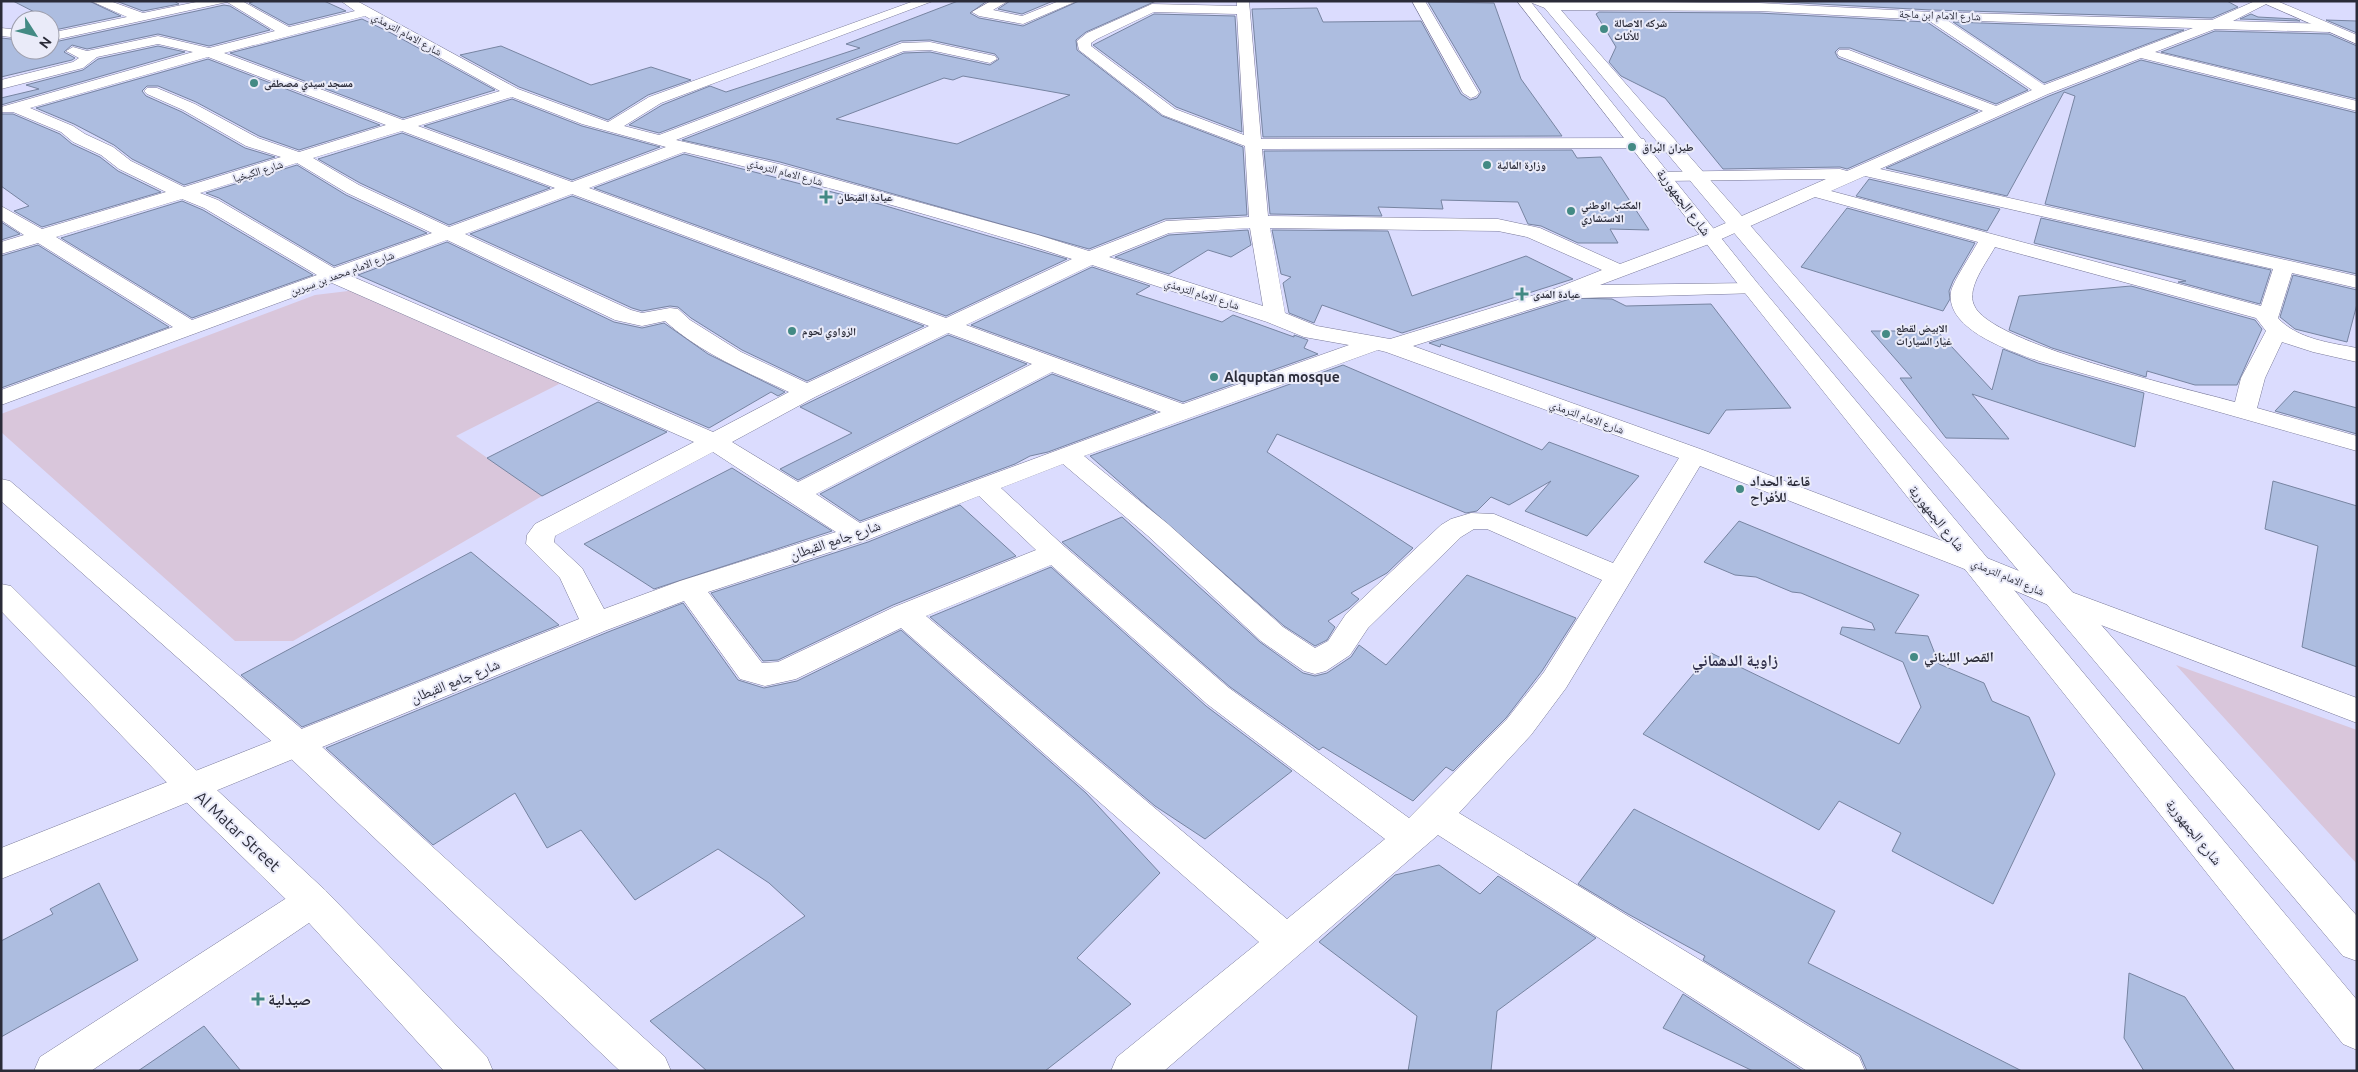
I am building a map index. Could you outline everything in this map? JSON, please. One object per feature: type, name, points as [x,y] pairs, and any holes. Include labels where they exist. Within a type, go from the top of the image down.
[{"type":"street","points":[[97,1],[140,18]]},
{"type":"street","points":[[60,35],[221,1]]},
{"type":"street","points":[[232,1],[287,32]]},
{"type":"street","name":"شارع الامام الترمذي","points":[[347,1],[513,92],[567,114],[609,115],[659,141],[773,168],[1031,239],[1276,317],[1312,332],[1383,345],[1694,455],[1972,562],[2056,597],[2357,711]]},
{"type":"street","points":[[609,115],[629,114],[655,100],[762,63],[927,1]]},
{"type":"street","points":[[1002,1],[979,11],[1020,20],[1071,1]]},
{"type":"street","points":[[1418,1],[1471,93]]},
{"type":"street","name":"شارع الجمهورية","points":[[1523,1],[1972,562],[2357,1031]]},
{"type":"street","points":[[1561,293],[1710,237],[2043,91],[2215,24],[2266,1],[2357,40]]},
{"type":"street","name":"شارع الجمهورية","points":[[1543,3],[1740,224],[2056,597],[2357,944]]},
{"type":"street","name":"شارع الامام ابن ماجة","points":[[1543,3],[1756,4],[1931,16],[2329,28]]},
{"type":"street","points":[[1276,317],[1259,222],[1254,144],[1244,6],[1152,8],[1084,41],[1084,47],[1168,112],[1254,144],[1638,143]]},
{"type":"street","points":[[2078,7],[2103,20]]},
{"type":"street","points":[[7,109],[209,52],[366,12]]},
{"type":"street","points":[[1931,16],[2043,91]]},
{"type":"street","points":[[60,48],[88,55],[158,40],[169,41],[209,52],[403,126],[1183,412]]},
{"type":"street","points":[[659,141],[906,46],[930,46],[990,59]]},
{"type":"street","points":[[1844,53],[1996,111]]},
{"type":"street","points":[[2139,53],[2357,106]]},
{"type":"street","points":[[1,85],[78,65],[88,60],[88,55]]},
{"type":"street","points":[[762,63],[822,78]]},
{"type":"street","points":[[152,91],[189,107],[252,142],[300,158],[353,189],[450,233],[529,273],[623,315],[642,320],[670,314],[682,325],[733,357],[807,392]]},
{"type":"street","name":"شارع الكيخيا","points":[[1,248],[184,194],[513,92]]},
{"type":"street","points":[[7,109],[67,128],[79,138],[107,151],[125,165],[184,194],[211,204],[333,276],[715,442],[797,493],[857,534]]},
{"type":"street","name":"شارع الامام محمد بن سيرين","points":[[1,398],[683,147]]},
{"type":"street","points":[[1664,176],[1858,172],[2357,282]]},
{"type":"street","points":[[1812,191],[2273,322],[2299,340],[2357,355]]},
{"type":"street","points":[[1,212],[191,328]]},
{"type":"street","points":[[596,624],[572,574],[540,544],[541,536],[560,521],[715,442],[807,392],[951,326],[1090,258],[1166,227],[1259,222],[1512,226],[1533,232],[1620,271]]},
{"type":"street","points":[[1989,240],[1961,292],[1960,300],[1968,315],[1986,330],[2024,348],[2047,356],[2357,444]]},
{"type":"street","points":[[2244,412],[2252,378],[2273,322],[2284,266]]},
{"type":"street","points":[[1561,293],[1752,289]]},
{"type":"street","name":"شارع جامع القبطان","points":[[1,864],[596,624],[690,588],[857,534],[1066,454],[1183,412],[1383,345],[1561,293]]},
{"type":"street","points":[[797,493],[1052,363]]},
{"type":"street","points":[[1066,454],[1158,530],[1272,634],[1316,663],[1339,648],[1357,621],[1450,531],[1464,522],[1484,520],[1494,522],[1619,576]]},
{"type":"street","points":[[1132,1071],[1423,828],[1487,762],[1555,680],[1694,455]]},
{"type":"street","points":[[983,486],[1055,553],[1218,696],[1423,828],[1844,1071]]},
{"type":"street","points":[[1,487],[298,745],[650,1071]]},
{"type":"street","points":[[690,588],[751,671],[766,675],[785,671],[904,614],[1055,553]]},
{"type":"street","name":"Al Matar Street","points":[[1,593],[192,787],[312,901],[472,1071]]},
{"type":"street","points":[[904,614],[1288,942]]},
{"type":"street","points":[[55,1071],[312,901]]},
{"type":"shaded area","points":[[365,289],[563,382],[456,436],[542,496],[293,641],[235,641],[1,432],[1,414],[315,295]]},
{"type":"shaded area","points":[[2176,665],[2357,730],[2357,864]]},
{"type":"building","points":[[13,1],[89,1],[121,16],[60,29],[60,10],[31,10]]},
{"type":"building","points":[[116,1],[174,1],[179,4],[143,11]]},
{"type":"building","points":[[255,1],[324,1],[346,11],[289,25],[249,3]]},
{"type":"building","points":[[958,1],[987,1],[970,13],[979,18],[1023,26],[1079,1],[1156,1],[1086,32],[1076,40],[1077,50],[1162,116],[1243,147],[1247,215],[1165,219],[1089,249],[780,162],[682,140],[904,53],[930,52],[990,65],[999,59],[995,54],[930,40],[901,41],[659,133],[629,125],[662,105],[710,86],[726,92],[860,48],[846,44]],"holes":[[[963,76],[1070,95],[957,144],[836,119],[944,78],[953,80]]]},
{"type":"building","points":[[1010,1],[1053,1],[1022,14],[998,9]]},
{"type":"building","points":[[1761,1],[2227,1],[2238,7],[2212,18],[1931,10]]},
{"type":"building","points":[[1428,2],[1494,3],[1521,79],[1562,136],[1263,137],[1252,9],[1317,8],[1323,22],[1421,21],[1461,94],[1470,100],[1477,98],[1481,92]]},
{"type":"building","points":[[224,5],[230,6],[270,30],[209,46],[158,34],[87,49],[72,45],[64,52],[75,58],[72,60],[1,77],[1,38],[10,39],[10,60],[60,60],[60,41]]},
{"type":"building","points":[[1599,12],[1759,13],[1927,22],[2028,90],[1996,104],[1850,48],[1839,48],[1835,52],[1838,58],[1978,111],[1847,169],[1840,167],[1723,169],[1665,98],[1621,76],[1609,62],[1616,47],[1596,14]]},
{"type":"building","points":[[1154,14],[1235,16],[1242,132],[1176,107],[1093,45]]},
{"type":"building","points":[[2251,14],[2258,17],[2295,19],[2300,21],[2240,19]]},
{"type":"building","points":[[362,19],[495,90],[403,118],[230,53]]},
{"type":"building","points":[[2326,20],[2357,21],[2357,33]]},
{"type":"building","points":[[1953,22],[2184,30],[2044,83]]},
{"type":"building","points":[[2215,31],[2329,34],[2357,46],[2357,99],[2161,52]]},
{"type":"building","points":[[158,46],[185,52],[1,105],[1,98],[39,89],[26,85],[83,70],[98,59]]},
{"type":"building","points":[[501,46],[591,85],[651,67],[691,80],[648,95],[608,120],[519,87],[460,55]]},
{"type":"building","points":[[208,59],[380,125],[299,150],[259,136],[196,102],[158,86],[147,86],[142,91],[146,96],[182,112],[245,148],[275,157],[184,185],[132,159],[114,145],[74,124],[36,108]]},
{"type":"building","points":[[2141,60],[2357,113],[2357,274],[2045,204],[2075,96],[2064,92],[2007,196],[1886,168],[2049,96]]},
{"type":"building","points":[[512,99],[582,126],[660,147],[572,180],[424,126]]},
{"type":"building","points":[[1,114],[13,114],[60,134],[72,144],[100,157],[118,171],[161,192],[42,227],[14,211],[29,206],[1,186]]},
{"type":"building","points":[[402,133],[550,188],[449,225],[360,183],[318,159]]},
{"type":"building","points":[[1572,150],[1577,158],[1601,157],[1649,230],[1610,229],[1618,243],[1578,243],[1541,226],[1528,224],[1518,202],[1441,200],[1443,209],[1378,207],[1382,216],[1270,214],[1264,151]]},
{"type":"building","points":[[684,154],[879,204],[1067,259],[946,316],[594,188]]},
{"type":"building","points":[[297,165],[346,195],[427,233],[334,266],[219,198],[206,193]]},
{"type":"building","points":[[1869,179],[2000,209],[1987,231],[1856,196]]},
{"type":"building","points":[[572,196],[924,326],[807,381],[742,350],[691,318],[678,307],[670,306],[642,311],[632,308],[470,234]]},
{"type":"building","points":[[182,201],[203,210],[313,275],[192,318],[61,238]]},
{"type":"building","points":[[1847,208],[1975,243],[1953,281],[1949,291],[1950,299],[1943,311],[1801,267]]},
{"type":"building","points":[[2041,218],[2271,270],[2260,304],[2178,282],[2186,281],[2034,243]]},
{"type":"building","points":[[1,222],[20,234],[1,240]]},
{"type":"building","points":[[1248,230],[1251,245],[1231,257],[1208,250],[1169,274],[1115,257],[1169,235]]},
{"type":"building","points":[[1272,230],[1388,231],[1412,296],[1526,256],[1573,279],[1402,333],[1322,305],[1314,323],[1289,313],[1283,283],[1291,277],[1281,274]]},
{"type":"building","points":[[447,242],[614,322],[642,328],[664,323],[708,354],[785,392],[778,396],[771,392],[709,428],[358,275]]},
{"type":"building","points":[[38,245],[169,327],[1,388],[1,256]]},
{"type":"building","points":[[1092,267],[1150,286],[1136,294],[1222,322],[1233,315],[1294,337],[1294,335],[1308,340],[1304,348],[1318,354],[1183,402],[971,325]]},
{"type":"building","points":[[2293,275],[2357,290],[2357,304],[2347,342],[2295,329],[2280,317]]},
{"type":"building","points":[[2131,286],[2255,320],[2262,329],[2237,385],[2195,385],[2147,371],[2146,377],[2052,348],[2009,330],[2019,296]]},
{"type":"building","points":[[1573,298],[1612,299],[1626,306],[1711,304],[1791,408],[1726,410],[1709,434],[1441,344],[1440,347],[1429,343]]},
{"type":"building","points":[[1871,331],[1937,331],[1992,390],[2003,349],[2038,363],[2144,393],[2135,447],[1972,394],[2009,439],[1946,438],[1900,378],[1912,378]]},
{"type":"building","points":[[948,335],[1027,364],[798,480],[780,469],[852,433],[800,407]]},
{"type":"building","points":[[1343,365],[1542,450],[1549,442],[1639,476],[1587,536],[1525,511],[1551,481],[1509,505],[1491,497],[1477,511],[1466,513],[1277,434],[1267,452],[1413,548],[1387,573],[1351,593],[1359,599],[1349,608],[1328,621],[1335,627],[1327,640],[1315,646],[1284,626],[1090,456]]},
{"type":"building","points":[[1052,374],[1156,412],[1048,452],[1030,456],[1015,464],[860,521],[820,494]]},
{"type":"building","points":[[2294,391],[2357,408],[2357,434],[2275,411]]},
{"type":"building","points":[[598,402],[667,432],[542,496],[487,458]]},
{"type":"building","points":[[732,468],[832,531],[654,589],[584,544]]},
{"type":"building","points":[[2273,481],[2357,506],[2357,667],[2302,647],[2318,546],[2265,529]]},
{"type":"building","points":[[960,505],[1016,556],[893,605],[778,660],[763,661],[711,593],[868,542]]},
{"type":"building","points":[[1122,517],[1260,642],[1303,673],[1315,676],[1327,673],[1351,657],[1359,645],[1386,665],[1467,575],[1576,618],[1542,671],[1506,718],[1453,771],[1446,767],[1413,801],[1323,747],[1319,750],[1230,687],[1062,542]]},
{"type":"building","points":[[1739,521],[1919,595],[1895,633],[1928,636],[1939,664],[1984,683],[1992,701],[2029,717],[2055,774],[1993,904],[1892,851],[1901,833],[1839,801],[1819,830],[1643,734],[1711,653],[1899,744],[1921,707],[1903,662],[1840,634],[1842,627],[1875,630],[1872,623],[1801,593],[1792,592],[1756,577],[1735,575],[1704,562]]},
{"type":"building","points":[[471,552],[559,625],[302,727],[241,675]]},
{"type":"building","points":[[1051,567],[1206,706],[1292,771],[1205,839],[1155,806],[930,617]]},
{"type":"building","points":[[683,603],[738,680],[764,688],[797,681],[901,630],[1086,793],[1160,873],[1077,958],[1131,1004],[1045,1071],[707,1071],[650,1021],[805,916],[769,883],[718,849],[635,900],[581,830],[547,848],[515,793],[433,845],[326,748]]},
{"type":"building","points":[[1634,809],[1835,911],[1808,963],[2022,1071],[1867,1071],[1860,1055],[1703,960],[1705,956],[1578,884]]},
{"type":"building","points":[[1439,865],[1480,894],[1498,876],[1596,938],[1497,1011],[1491,1071],[1408,1071],[1417,1016],[1319,942],[1395,875]]},
{"type":"building","points":[[99,883],[138,960],[1,1037],[1,941],[53,914],[50,909]]},
{"type":"building","points":[[2129,973],[2185,997],[2235,1071],[2144,1071],[2124,1038]]},
{"type":"building","points":[[1683,994],[1803,1071],[1753,1071],[1663,1028]]},
{"type":"building","points":[[204,1026],[241,1071],[138,1071]]},
{"type":"place","name":"شركه الاصالة للأثاث","points":[[1604,29]]},
{"type":"place","name":"مسجد سيدي مصطفى","points":[[254,83]]},
{"type":"place","name":"طيران البُراق","points":[[1632,147]]},
{"type":"place","name":"وزارة المالية","points":[[1487,165]]},
{"type":"place","name":"عيادة القبطان","points":[[826,197]]},
{"type":"place","name":"المكتب الوطني الاستشاري","points":[[1571,211]]},
{"type":"place","name":"عيادة المدى","points":[[1522,294]]},
{"type":"place","name":"الزواوي لحوم","points":[[792,331]]},
{"type":"place","name":"الابيض لقطع غيار السيارات","points":[[1886,334]]},
{"type":"place","name":"Alquptan mosque","points":[[1214,377]]},
{"type":"place","name":"قاعة الحداد للأفراح","points":[[1740,489]]},
{"type":"place","name":"القصر اللبناني","points":[[1914,657]]},
{"type":"place","name":"صيدلية","points":[[258,999]]},
{"type":"district","name":"زاوية الدهماني","points":[[1735,660]]}]
